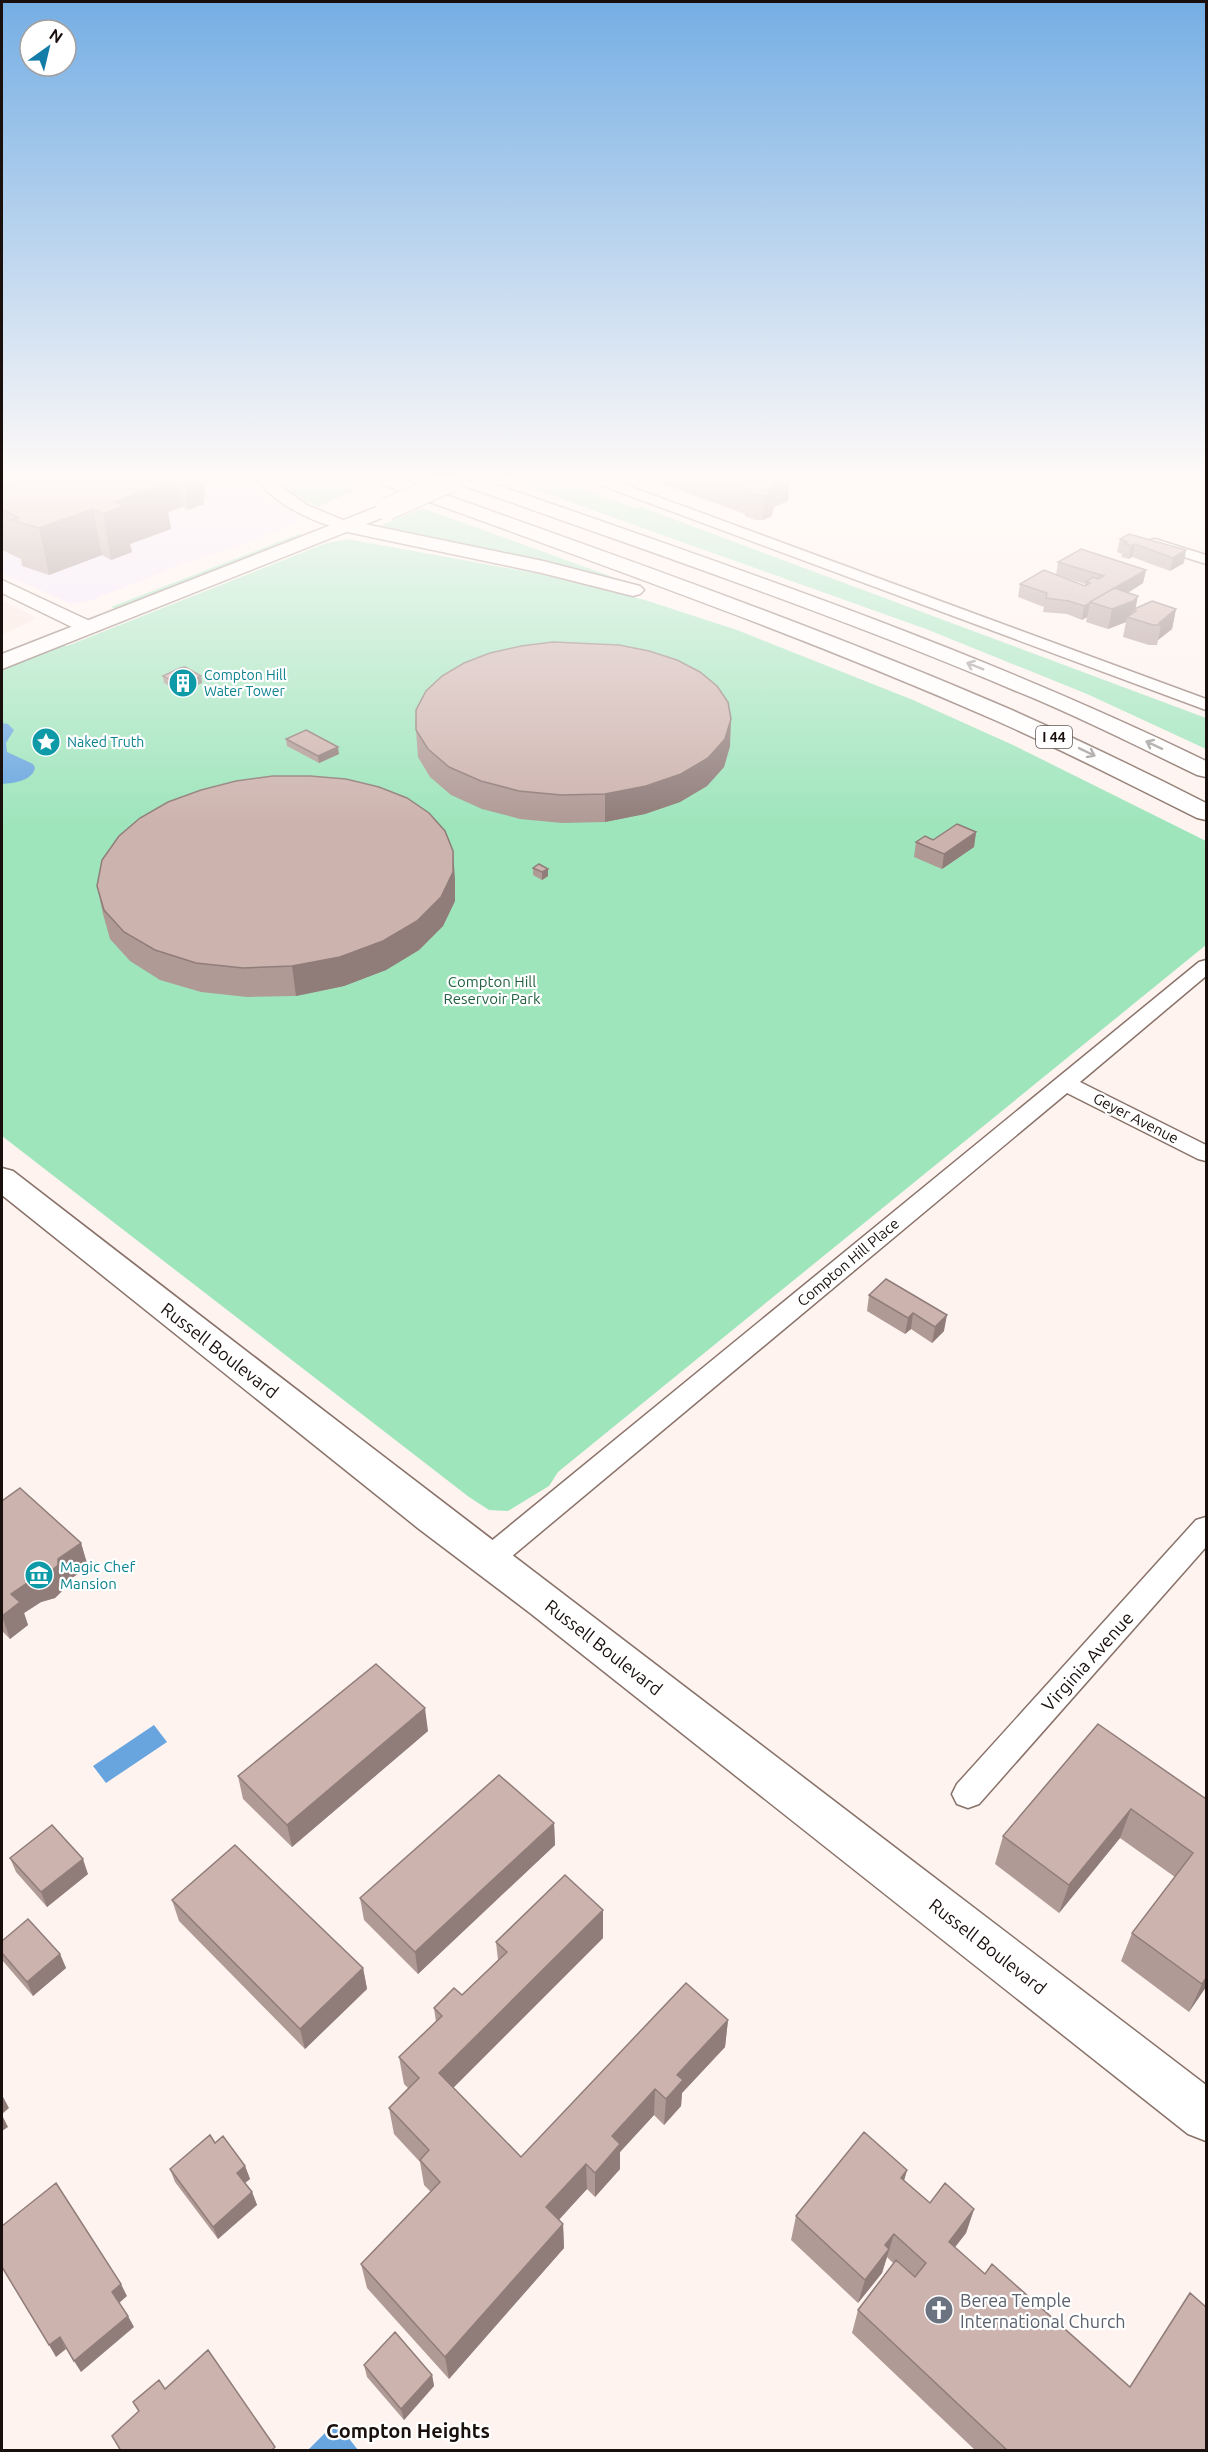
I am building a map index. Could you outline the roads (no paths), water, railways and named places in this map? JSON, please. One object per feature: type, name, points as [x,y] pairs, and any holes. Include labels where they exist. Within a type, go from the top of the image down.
[{"type":"main road","points":[[2,662],[78,622],[141,595]]},
{"type":"main road","points":[[2,644],[78,622],[152,595]]},
{"type":"main road","points":[[649,595],[899,669]]},
{"type":"main road","name":"I 44","points":[[700,595],[899,669],[1074,746],[1206,813]]},
{"type":"main road","name":"I 44","points":[[786,595],[937,650],[1105,722],[1206,770]]},
{"type":"main road","name":"Russell Boulevard","points":[[2,1179],[1206,2116]]},
{"type":"street","points":[[22,595],[78,622]]},
{"type":"street","points":[[911,595],[1206,705]]},
{"type":"street","name":"Compton Hill Place","points":[[489,1559],[1206,966]]},
{"type":"street","name":"Geyer Avenue","points":[[1065,1083],[1206,1154]]},
{"type":"street","name":"Virginia Avenue","points":[[968,1794],[1206,1528]]},
{"type":"water","points":[[2,723],[8,724],[14,730],[6,743],[7,752],[33,764],[35,768],[26,779],[2,784]]},
{"type":"water","points":[[154,1725],[167,1742],[106,1783],[93,1766]]},
{"type":"water","points":[[336,2422],[358,2450],[308,2450]]},
{"type":"place","name":"Compton Hill Water Tower","points":[[183,683]]},
{"type":"place","name":"Naked Truth","points":[[46,742]]},
{"type":"place","name":"Magic Chef Mansion","points":[[39,1575]]},
{"type":"place","name":"Berea Temple International Church","points":[[939,2310]]},
{"type":"district","name":"Compton Heights","points":[[408,2430]]},
{"type":"park label","name":"Compton Hill Reservoir Park","points":[[492,990]]}]
